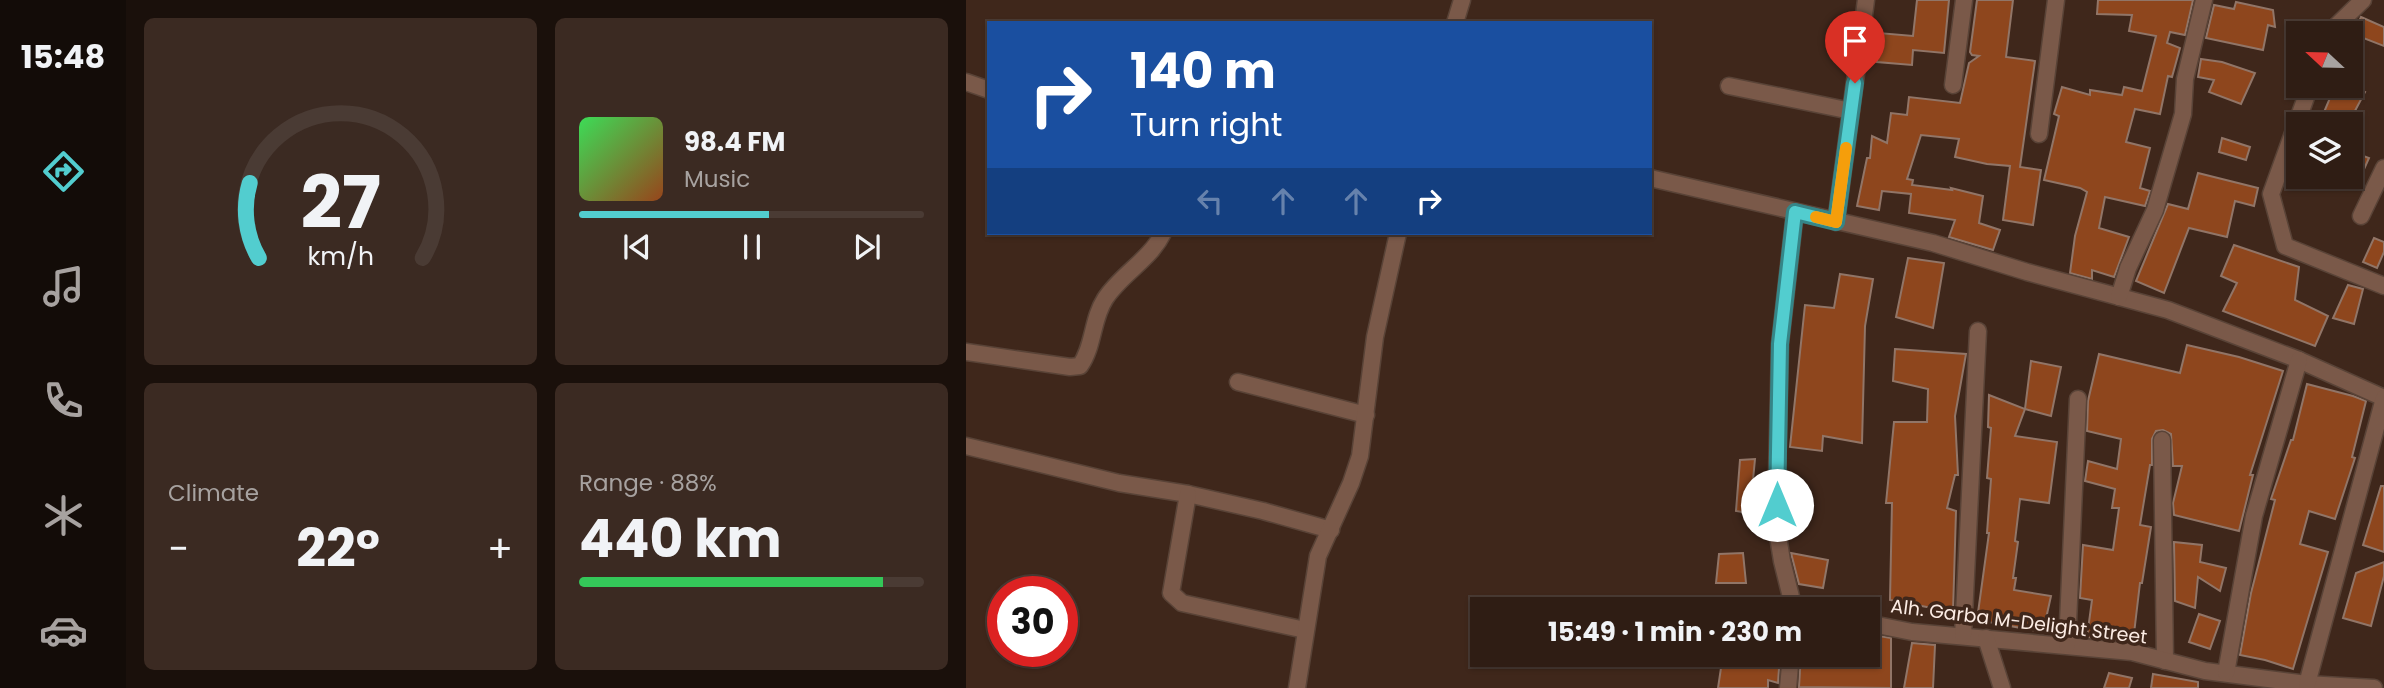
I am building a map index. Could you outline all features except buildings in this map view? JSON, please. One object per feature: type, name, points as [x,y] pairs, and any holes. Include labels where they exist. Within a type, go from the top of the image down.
[{"type":"street","points":[[1456,21],[1462,0]]},
{"type":"street","points":[[1836,222],[1866,0]]},
{"type":"street","points":[[1953,85],[1964,0]]},
{"type":"street","points":[[2039,134],[2056,0]]},
{"type":"street","points":[[2119,297],[2128,268],[2155,210],[2183,114],[2185,79],[2204,0]]},
{"type":"street","points":[[2341,21],[2363,0]]},
{"type":"street","points":[[966,82],[987,89]]},
{"type":"street","points":[[1729,86],[1851,111]]},
{"type":"street","points":[[2306,98],[2271,194],[2285,246],[2384,286]]},
{"type":"street","points":[[2361,216],[2384,169]]},
{"type":"street","points":[[1652,178],[1933,243],[2027,272],[2168,310],[2299,360],[2384,398],[2307,684]]},
{"type":"street","points":[[1793,597],[1782,561],[1776,524],[1780,344],[1795,212]]},
{"type":"street","points":[[966,352],[1080,366],[1088,356],[1102,302],[1115,285],[1156,247],[1162,235]]},
{"type":"street","points":[[1297,688],[1318,556],[1360,456],[1374,337],[1398,235]]},
{"type":"street","points":[[1963,636],[1979,331]]},
{"type":"street","points":[[2226,673],[2254,516],[2299,360]]},
{"type":"street","points":[[1238,382],[1366,415]]},
{"type":"street","points":[[2067,645],[2078,399]]},
{"type":"street","points":[[2162,440],[2165,661]]},
{"type":"street","points":[[966,446],[1119,483],[1188,494],[1263,511],[1331,530]]},
{"type":"street","points":[[1188,494],[1171,593],[1182,603],[1306,630]]},
{"type":"street","name":"Alh. Garba M-Delight Street","points":[[1880,625],[1912,632],[2132,652],[2205,671],[2307,684],[2374,688]]},
{"type":"street","points":[[1986,638],[2002,688]]},
{"type":"street","points":[[1788,688],[1790,667]]},
{"type":"slow traffic","points":[[1816,217],[1836,222],[1846,148]]},
{"type":"route","points":[[1777,505],[1777,388],[1795,212],[1836,222],[1855,83]]}]
